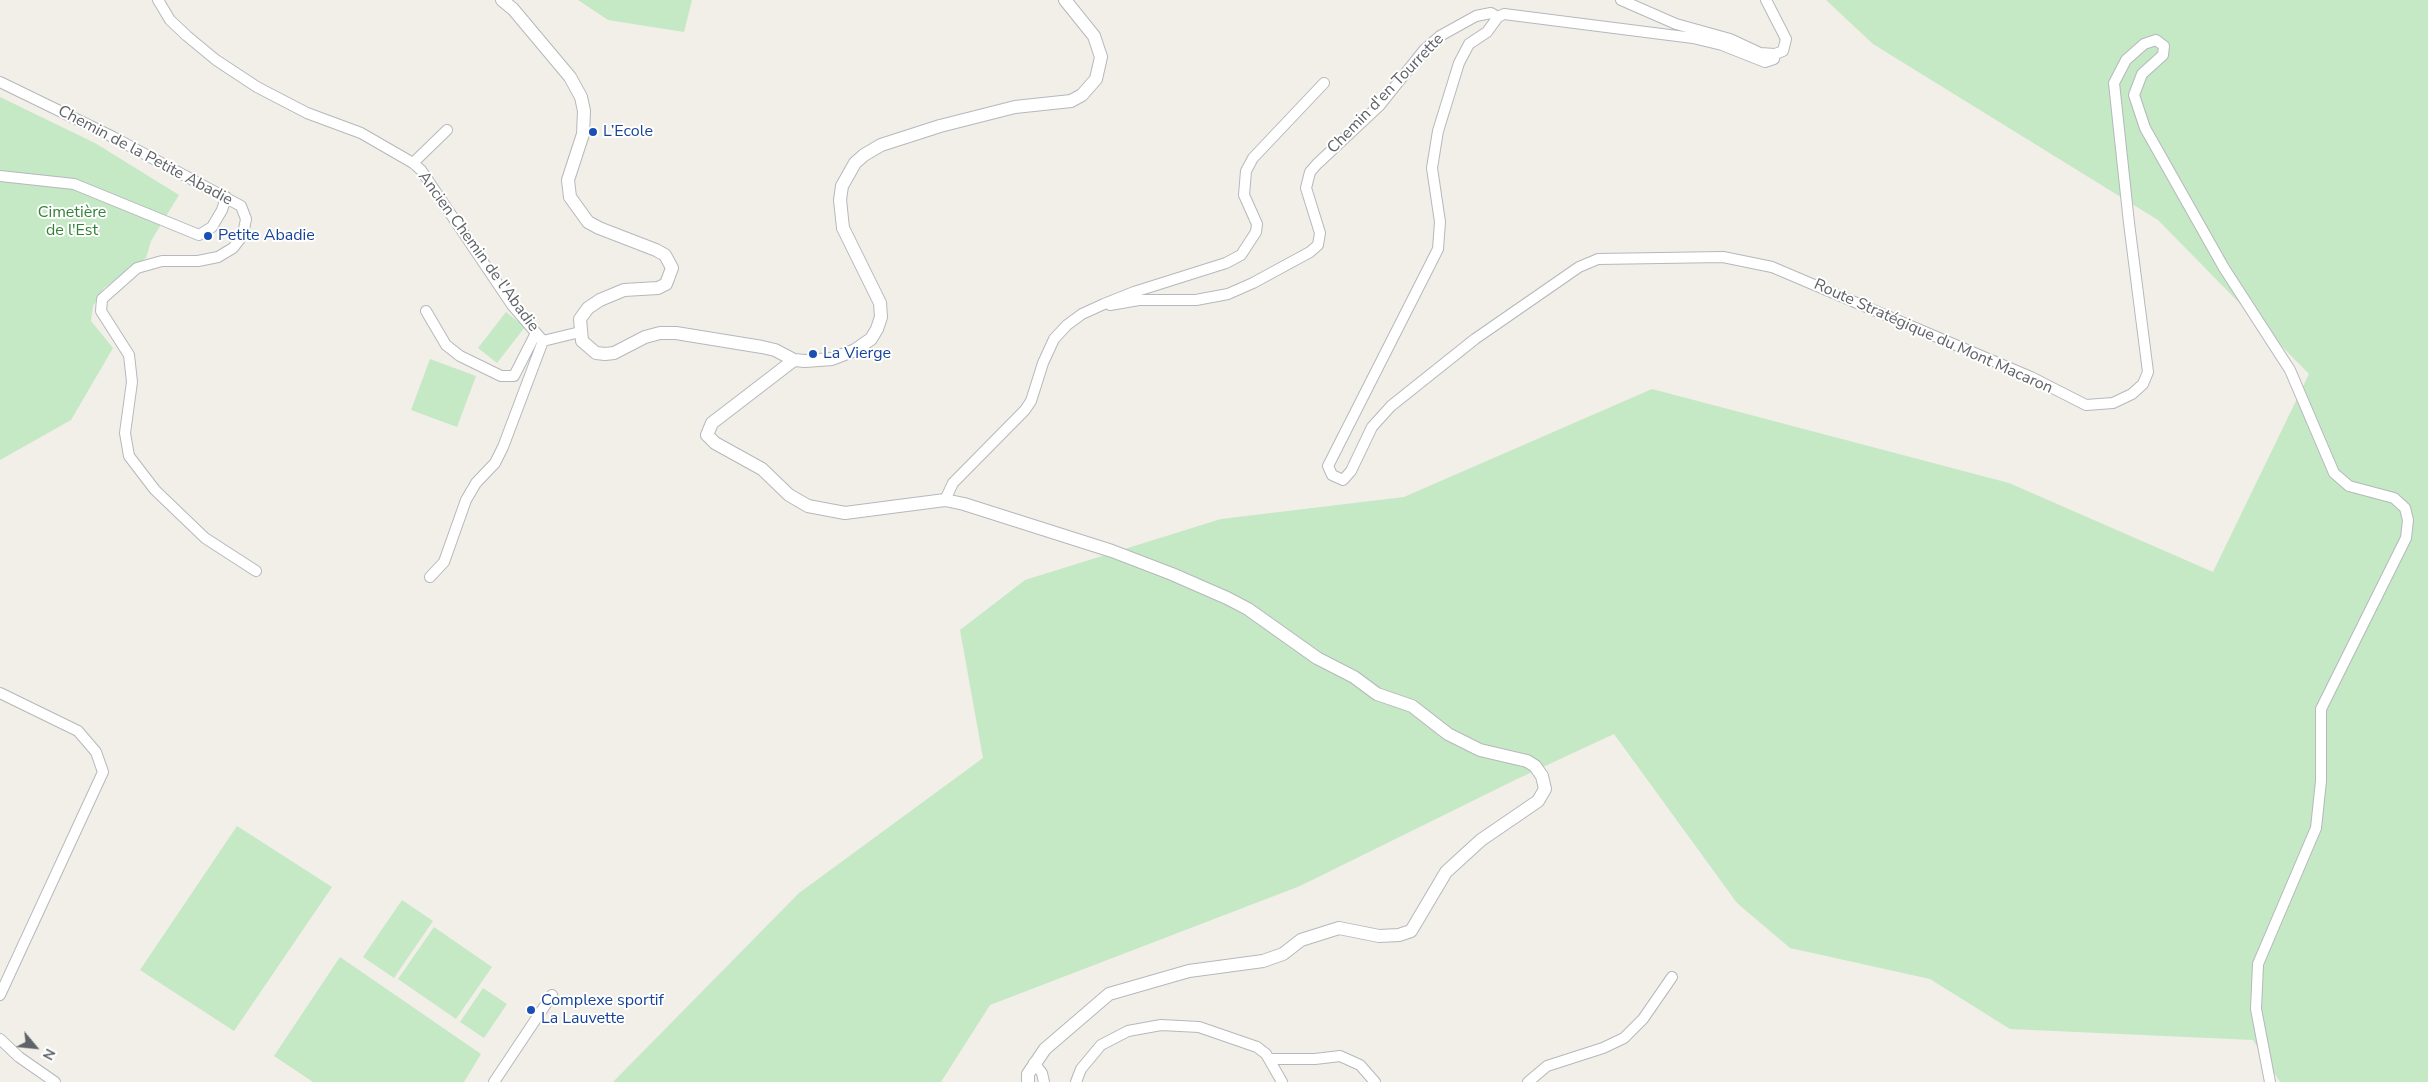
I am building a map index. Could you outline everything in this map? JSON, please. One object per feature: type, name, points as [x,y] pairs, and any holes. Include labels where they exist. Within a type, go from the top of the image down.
[{"type":"street","name":"Ancien Chemin de l'Abadie","points":[[158,0],[170,20],[187,36],[216,60],[257,87],[307,113],[361,133],[413,163],[420,170],[512,305],[543,341],[580,332]]},
{"type":"street","points":[[502,0],[513,9],[570,77],[581,97],[584,110],[584,128],[579,151],[568,180],[570,197],[588,222],[656,250],[665,255],[672,268],[666,284],[658,288],[624,290],[606,297],[588,308],[580,319],[582,341],[588,348],[596,353],[614,353],[644,337],[660,333],[676,333],[762,347],[780,352],[794,360],[818,361],[844,356],[871,339],[881,317],[880,303],[843,228],[840,200],[842,186],[855,163],[864,154],[881,145],[1015,107],[1071,100],[1090,88],[1100,68],[1101,57],[1098,45],[1085,23],[1065,0]]},
{"type":"street","points":[[1621,0],[1676,24],[1730,39],[1760,53],[1775,54],[1783,51],[1786,39],[1766,0]]},
{"type":"street","name":"Chemin d'en Tourrette","points":[[1104,304],[1115,305],[1139,300],[1196,300],[1228,294],[1253,283],[1310,252],[1318,245],[1320,234],[1306,188],[1313,168],[1380,105],[1424,50],[1440,36],[1476,16],[1491,13],[1498,17]]},
{"type":"street","points":[[1498,17],[1504,14],[1693,38],[1722,45],[1765,62],[1774,59],[1775,54]]},
{"type":"street","name":"Route Stratégique du Mont Macaron","points":[[1498,17],[1492,29],[1469,44],[1459,63],[1438,131],[1432,168],[1440,222],[1438,249],[1328,466],[1332,475],[1343,480],[1351,471],[1372,427],[1391,406],[1475,339],[1579,267],[1598,259],[1723,257],[1772,267],[2031,377],[2086,405],[2113,403],[2132,394],[2143,384],[2148,372],[2128,223],[2114,83],[2126,60],[2144,44],[2156,40],[2164,46],[2163,56],[2142,74],[2134,95],[2145,128],[2224,268],[2290,370],[2334,473],[2349,486],[2394,498],[2405,508],[2408,520],[2406,538],[2321,709],[2321,781],[2316,828],[2258,964],[2256,1009],[2270,1082]]},
{"type":"street","name":"Chemin de la Petite Abadie","points":[[0,82],[113,137],[241,206],[246,219],[243,235],[233,248],[218,257],[198,260],[162,261],[137,268],[102,299],[101,311],[129,355],[132,382],[125,433],[129,456],[155,490],[205,538],[256,571]]},
{"type":"street","points":[[945,500],[953,483],[1025,410],[1054,339],[1067,325],[1082,314],[1104,304],[1134,292],[1226,263],[1241,255],[1256,232],[1257,224],[1244,195],[1246,171],[1253,158],[1324,83]]},
{"type":"street","points":[[413,163],[447,130]]},
{"type":"street","points":[[0,176],[74,184],[199,235],[212,227],[222,210],[226,197]]},
{"type":"street","points":[[426,311],[446,345],[460,356],[501,376],[514,376],[521,366],[536,333]]},
{"type":"street","points":[[430,577],[444,562],[466,500],[476,482],[495,463],[504,447],[543,341]]},
{"type":"street","points":[[794,360],[712,424],[707,435],[715,443],[762,469],[789,495],[808,506],[845,512],[945,500],[964,504],[1112,551],[1227,598],[1248,609],[1317,658],[1354,677],[1377,694],[1412,706],[1425,714],[1436,725],[1466,743],[1497,755],[1527,761],[1540,772],[1545,789],[1538,802],[1480,840],[1446,872],[1411,931],[1399,935],[1379,936],[1338,928],[1301,940],[1284,954],[1263,961],[1189,971],[1109,994],[1045,1049],[1028,1074],[1028,1082]]},
{"type":"street","points":[[0,693],[78,731],[96,752],[103,772],[0,995]]},
{"type":"street","points":[[1528,1082],[1547,1066],[1603,1048],[1624,1038],[1644,1019],[1672,977]]},
{"type":"street","points":[[494,1082],[552,995]]},
{"type":"street","points":[[1076,1082],[1080,1069],[1101,1046],[1128,1030],[1161,1025],[1199,1027],[1257,1047],[1269,1059],[1282,1082]]},
{"type":"street","points":[[0,1039],[18,1057],[55,1082]]},
{"type":"street","points":[[1269,1059],[1315,1059],[1340,1056],[1360,1066],[1375,1082]]},
{"type":"street","points":[[1034,1063],[1042,1073],[1044,1082]]},
{"type":"green space","points":[[578,0],[692,0],[684,32],[608,20]]},
{"type":"green space","points":[[1826,0],[2428,0],[2428,1082],[2280,1082],[2253,1040],[2010,1029],[1930,979],[1790,948],[1737,903],[1614,734],[1515,780],[1300,886],[990,1005],[941,1082],[613,1082],[799,893],[983,758],[960,630],[1025,580],[1221,519],[1404,497],[1652,389],[2009,483],[2213,572],[2309,374],[2158,220],[1873,44]]},
{"type":"green space","name":"Cimetière de l'Est","points":[[0,97],[95,143],[179,195],[151,241],[146,258],[104,288],[93,306],[91,321],[113,348],[71,420],[0,460]]},
{"type":"green space","points":[[506,312],[525,327],[497,363],[478,348]]},
{"type":"green space","points":[[430,359],[476,376],[457,427],[411,410]]},
{"type":"green space","points":[[237,826],[332,887],[234,1031],[140,970]]},
{"type":"green space","points":[[402,900],[433,921],[394,978],[363,957]]},
{"type":"green space","points":[[434,927],[492,967],[456,1019],[398,979]]},
{"type":"green space","points":[[340,957],[481,1054],[464,1082],[313,1082],[274,1056]]},
{"type":"green space","points":[[483,988],[507,1004],[484,1038],[460,1022]]},
{"type":"place","name":"L’Ecole","points":[[593,132]]},
{"type":"place","name":"Petite Abadie","points":[[208,236]]},
{"type":"place","name":"La Vierge","points":[[813,354]]},
{"type":"place","name":"Complexe sportif La Lauvette","points":[[531,1010]]}]
